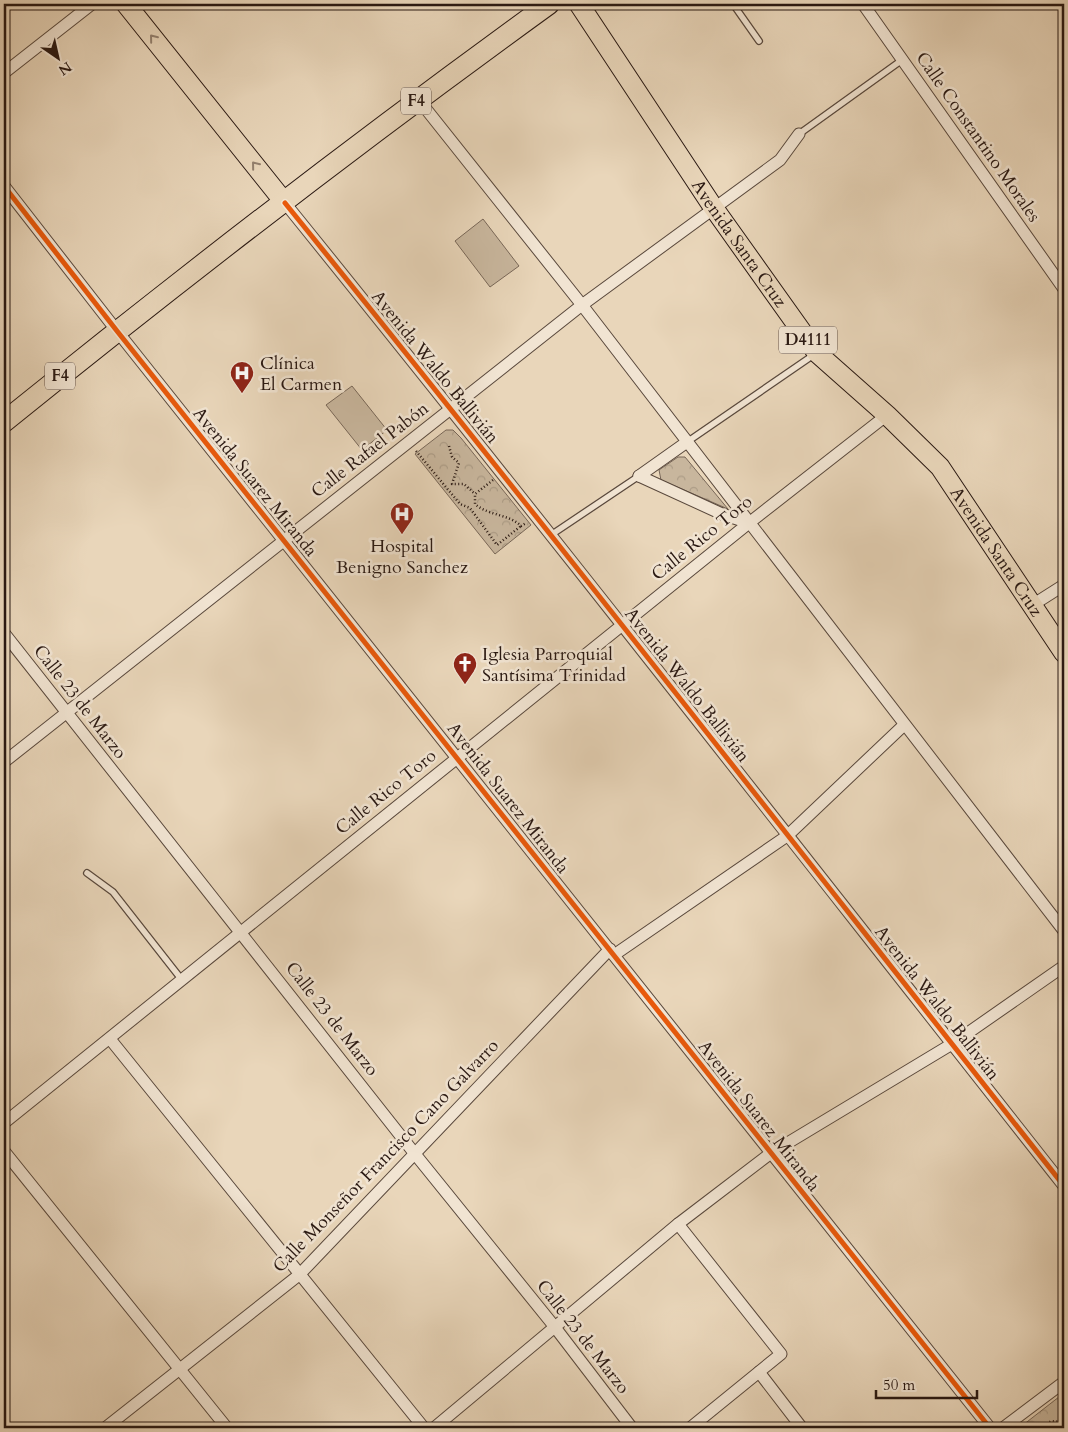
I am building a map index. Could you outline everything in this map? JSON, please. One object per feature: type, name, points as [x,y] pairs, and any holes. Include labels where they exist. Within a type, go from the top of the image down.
[{"type":"highway","name":"F4","points":[[4,422],[117,331],[418,100],[549,4]]},
{"type":"main road","name":"Avenida Waldo Ballivián","points":[[126,4],[285,203]]},
{"type":"main road","name":"Avenida Santa Cruz","points":[[579,4],[713,207],[817,353],[887,415],[940,467],[1064,653]]},
{"type":"street","points":[[4,73],[92,4]]},
{"type":"street","name":"Calle Constantino Morales","points":[[863,4],[1064,289]]},
{"type":"street","points":[[418,100],[582,305],[1064,931]]},
{"type":"street","name":"Calle Rafael Pabón","points":[[4,762],[582,305],[713,207],[780,160],[799,134]]},
{"type":"street","name":"Avenida Suarez Miranda","points":[[4,186],[117,331],[458,757],[990,1428]]},
{"type":"street","name":"Avenida Waldo Ballivián","points":[[285,203],[623,624],[787,836],[1064,1186]]},
{"type":"street","points":[[1054,275],[1064,267]]},
{"type":"street","name":"Calle Rico Toro","points":[[4,1123],[748,523],[887,415]]},
{"type":"street","points":[[639,476],[687,442]]},
{"type":"street","points":[[639,476],[722,514],[748,523]]},
{"type":"street","points":[[1031,606],[1064,585]]},
{"type":"street","name":"Calle 23 de Marzo","points":[[4,633],[66,714],[241,931],[415,1154],[554,1326],[632,1428]]},
{"type":"street","name":"Calle Monseñor Francisco Cano Galvarro","points":[[105,1428],[299,1274],[612,952],[787,836],[904,725]]},
{"type":"street","points":[[434,1428],[678,1224],[771,1154],[952,1044],[1064,966]]},
{"type":"street","points":[[110,1039],[424,1428]]},
{"type":"street","points":[[4,1151],[227,1428]]},
{"type":"street","points":[[678,1224],[781,1354],[690,1428]]},
{"type":"street","points":[[759,1372],[802,1428]]},
{"type":"street","points":[[1003,1428],[1064,1382]]},
{"type":"lane","points":[[733,4],[759,41]]},
{"type":"lane","name":"Calle Rafael Pabón","points":[[799,134],[902,60]]},
{"type":"lane","points":[[687,442],[817,353]]},
{"type":"lane","points":[[551,535],[639,476]]},
{"type":"lane","points":[[87,873],[113,892],[182,980]]},
{"type":"path","points":[[409,442],[460,504],[470,508],[498,545],[535,516]]},
{"type":"path","points":[[449,446],[452,457],[459,463],[452,484],[464,484],[475,494],[475,504],[482,510],[514,519],[521,526]]},
{"type":"path","points":[[475,494],[502,473]]},
{"type":"path","points":[[1041,1428],[1051,1421],[1064,1422]]},
{"type":"green space","points":[[483,219],[519,266],[490,287],[455,241]]},
{"type":"green space","points":[[352,386],[387,430],[362,450],[326,405]]},
{"type":"green space","points":[[446,430],[453,430],[461,438],[531,525],[495,554],[415,454]]},
{"type":"green space","points":[[678,457],[685,457],[728,509],[661,480],[659,470]]},
{"type":"green space","points":[[1064,1393],[1064,1428],[1021,1428],[1023,1425]]},
{"type":"cycle path","points":[[4,186],[117,331],[990,1428]]},
{"type":"cycle path","points":[[285,203],[579,570],[1064,1186]]},
{"type":"place","name":"Clínica El Carmen","points":[[242,394]]},
{"type":"place","name":"Hospital Benigno Sanchez","points":[[402,535]]},
{"type":"place","name":"Iglesia Parroquial Santísima Trinidad","points":[[465,685]]}]
